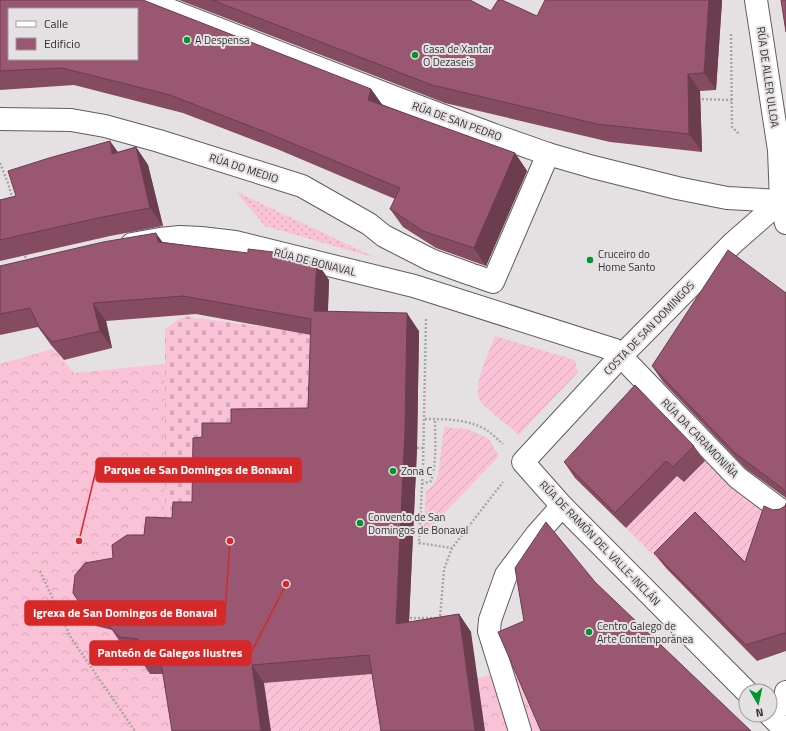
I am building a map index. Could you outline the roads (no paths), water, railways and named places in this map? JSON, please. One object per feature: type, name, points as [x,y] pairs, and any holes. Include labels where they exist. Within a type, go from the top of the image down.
[{"type":"street","name":"RÚA DE SAN PEDRO","points":[[144,0],[391,96],[548,154],[677,188],[727,198],[781,201]]},
{"type":"street","name":"RÚA DE ALLER ULLOA","points":[[756,0],[783,173],[781,201],[786,223]]},
{"type":"street","name":"RÚA DO MEDIO","points":[[0,120],[71,120],[105,126],[159,141],[302,186],[369,224],[384,236],[431,260],[479,277],[548,154]]},
{"type":"street","name":"COSTA DE SAN DOMINGOS","points":[[522,462],[621,356],[733,242],[781,201]]},
{"type":"street","name":"RÚA DE BONAVAL","points":[[114,248],[160,239],[180,238],[201,238],[235,242],[414,286],[535,326],[615,350],[621,356]]},
{"type":"street","name":"RÚA DA CARAMONIÑA","points":[[621,356],[738,478],[786,514]]},
{"type":"street","name":"RÚA DE RAMÓN DEL VALLE-INCLÁN","points":[[522,462],[562,506],[738,683]]},
{"type":"street","points":[[520,731],[489,631],[490,620],[506,575],[537,534],[562,506]]},
{"type":"street","points":[[786,692],[786,704]]},
{"type":"street","points":[[778,723],[786,731]]},
{"type":"place","name":"A Despensa","points":[[187,40]]},
{"type":"place","name":"Casa de Xantar O Dezaseis","points":[[415,55]]},
{"type":"place","name":"Cruceiro do Home Santo","points":[[590,260]]},
{"type":"place","name":"Zona C","points":[[393,471]]},
{"type":"place","name":"Convento de San Domingos de Bonaval","points":[[360,523]]},
{"type":"place","name":"Parque de San Domingos de Bonaval","points":[[79,541]]},
{"type":"place","name":"Igrexa de San Domingos de Bonaval","points":[[230,541]]},
{"type":"place","name":"Panteón de Galegos Ilustres","points":[[286,584]]},
{"type":"place","name":"Centro Galego de Arte Contemporánea","points":[[589,632]]}]
